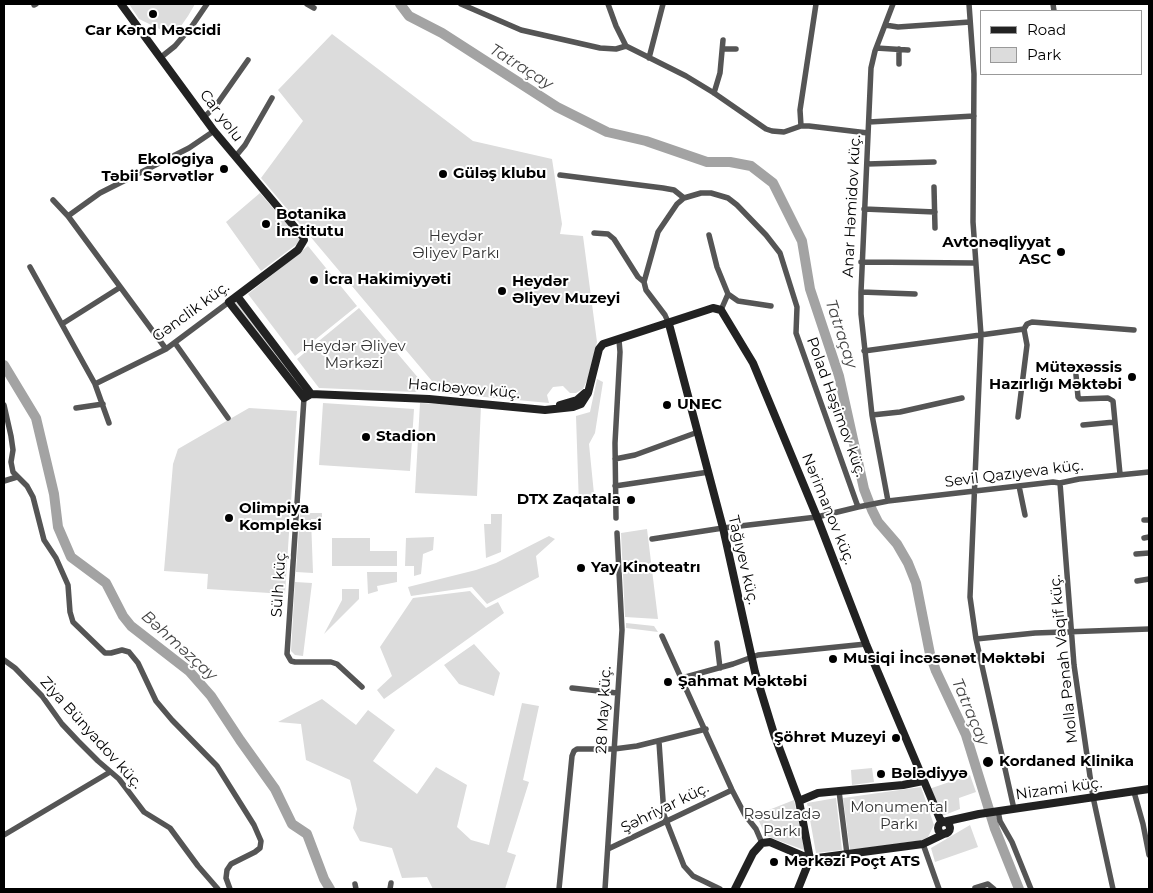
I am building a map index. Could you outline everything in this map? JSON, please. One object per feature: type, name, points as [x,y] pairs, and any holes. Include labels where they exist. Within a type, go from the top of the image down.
[{"type":"street","name":"Car yolu","points":[[121,4],[214,132],[301,233],[304,240]]},
{"type":"street","points":[[160,58],[182,38],[201,15],[207,4]]},
{"type":"street","points":[[308,4],[314,8]]},
{"type":"street","points":[[461,4],[521,30],[600,48],[616,49],[626,46]]},
{"type":"street","points":[[608,4],[626,46],[714,93],[772,131],[784,132],[801,126],[868,133]]},
{"type":"street","points":[[649,58],[663,4]]},
{"type":"street","points":[[801,126],[800,110],[816,4]]},
{"type":"street","name":"Anar Həmidov küç.","points":[[884,502],[864,351],[860,292],[871,68],[876,48],[894,4]]},
{"type":"street","points":[[969,4],[974,74],[973,222],[981,335],[970,591],[976,640],[1014,809]]},
{"type":"street","points":[[886,25],[898,27],[970,22]]},
{"type":"street","points":[[714,93],[720,73],[723,40]]},
{"type":"street","points":[[876,48],[908,50]]},
{"type":"street","points":[[723,49],[736,49]]},
{"type":"street","points":[[899,49],[899,64]]},
{"type":"street","points":[[204,118],[215,107],[248,60]]},
{"type":"street","points":[[235,157],[245,145],[272,98]]},
{"type":"street","points":[[869,122],[974,116]]},
{"type":"street","points":[[68,216],[100,193],[189,148],[214,132]]},
{"type":"street","points":[[867,164],[934,162]]},
{"type":"street","points":[[560,175],[674,190],[684,198],[658,232],[644,282],[646,290],[665,315],[669,324]]},
{"type":"street","points":[[934,187],[935,228]]},
{"type":"street","name":"Polad Həşimov küç.","points":[[684,198],[701,193],[711,193],[728,198],[760,229],[780,253],[797,307],[796,334],[860,506]]},
{"type":"street","points":[[53,200],[68,216],[166,349]]},
{"type":"street","points":[[864,209],[935,212]]},
{"type":"street","points":[[594,233],[608,234],[614,239],[638,277],[644,282]]},
{"type":"street","points":[[709,235],[717,267],[728,294],[738,301],[770,306]]},
{"type":"street","name":"Gənclik küç.","points":[[94,384],[175,343],[298,250],[304,240]]},
{"type":"street","points":[[861,262],[975,263]]},
{"type":"street","points":[[30,267],[94,384],[109,422]]},
{"type":"street","points":[[62,324],[120,288]]},
{"type":"street","points":[[860,292],[914,294]]},
{"type":"street","points":[[616,518],[615,459],[619,340],[713,308],[721,310],[728,294]]},
{"type":"street","points":[[229,302],[304,398],[311,394],[237,296]]},
{"type":"street","name":"Nərimanov küç.","points":[[721,310],[753,363],[937,816],[941,824],[948,823],[950,826],[947,833]]},
{"type":"street","points":[[1018,418],[1027,345],[1024,330],[1027,324],[1032,322],[1134,330]]},
{"type":"street","name":"Tağıyev küç.","points":[[669,324],[722,528],[751,658],[774,734],[799,801],[810,859]]},
{"type":"street","points":[[864,351],[1024,330]]},
{"type":"street","name":"Hacıbəyov küç.","points":[[311,394],[430,399],[545,410],[573,407],[581,404],[586,396],[601,346],[619,340]]},
{"type":"street","points":[[175,343],[228,418]]},
{"type":"street","points":[[1076,375],[1078,397],[1080,399],[1111,399],[1113,401],[1120,474]]},
{"type":"street","name":"Sülh küç","points":[[304,398],[287,654],[291,661],[295,662],[331,662],[337,664],[362,687]]},
{"type":"street","points":[[872,415],[900,412],[962,398]]},
{"type":"street","points":[[4,404],[13,450],[13,472],[27,486],[33,497],[44,540],[56,558],[68,585],[70,612],[73,622],[105,653],[122,650],[128,652],[138,663],[156,701],[217,766],[254,825],[260,841],[260,848],[231,864],[226,870],[226,878],[230,889]]},
{"type":"street","points":[[76,408],[103,404]]},
{"type":"street","points":[[1083,425],[1115,422]]},
{"type":"street","points":[[615,459],[635,455],[698,432]]},
{"type":"street","points":[[615,486],[708,472]]},
{"type":"street","name":"Sevil Qazıyeva küç.","points":[[860,506],[1053,482],[1060,484],[1079,479],[1149,472]]},
{"type":"street","points":[[4,481],[17,477]]},
{"type":"street","name":"Molla Pənah Vaqif küç.","points":[[1060,484],[1071,632],[1093,797],[1113,889]]},
{"type":"street","points":[[1019,486],[1025,515]]},
{"type":"street","points":[[652,539],[722,528],[817,517],[860,506]]},
{"type":"street","name":"28 May küç.","points":[[605,889],[622,621],[617,533]]},
{"type":"street","points":[[1136,554],[1149,553]]},
{"type":"street","points":[[1137,582],[1149,579]]},
{"type":"street","points":[[976,640],[1034,633],[1149,629]]},
{"type":"street","points":[[662,636],[706,729],[732,790],[745,815],[756,829],[762,843]]},
{"type":"street","points":[[717,643],[720,668]]},
{"type":"street","points":[[682,678],[765,654],[866,644]]},
{"type":"street","name":"Ziya Bünyadov küç.","points":[[4,660],[15,668],[42,696],[62,724],[128,789],[144,812],[170,828],[218,889]]},
{"type":"street","points":[[572,688],[618,693]]},
{"type":"street","points":[[560,889],[574,751],[577,749],[614,749],[637,746],[706,729]]},
{"type":"street","points":[[659,742],[663,806],[666,822],[687,871],[720,889]]},
{"type":"street","points":[[4,835],[110,772]]},
{"type":"street","points":[[799,801],[818,793],[903,785],[923,781]]},
{"type":"street","name":"Şəhriyar küç.","points":[[608,849],[732,790]]},
{"type":"street","name":"Nizami küç.","points":[[941,824],[973,815],[1149,790]]},
{"type":"street","points":[[839,791],[847,854]]},
{"type":"street","points":[[1134,792],[1149,855]]},
{"type":"street","points":[[998,811],[1000,821],[1012,842],[1031,889]]},
{"type":"street","points":[[735,889],[753,853],[762,843],[770,842],[810,859],[926,842],[947,833],[960,822],[973,815]]},
{"type":"street","points":[[926,842],[941,824]]},
{"type":"street","points":[[926,842],[939,889]]},
{"type":"street","points":[[798,889],[810,859]]},
{"type":"street","points":[[975,888],[988,884],[994,889]]},
{"type":"green space","points":[[129,4],[195,4],[174,36],[139,19]]},
{"type":"green space","name":"Heydər Əliyev Parkı","points":[[332,34],[473,141],[552,159],[562,224],[560,234],[583,236],[597,342],[588,378],[583,389],[576,393],[570,393],[563,386],[553,387],[547,395],[549,403],[442,393],[261,178],[303,121],[278,90]]},
{"type":"green space","points":[[260,193],[301,241],[261,271],[226,222]]},
{"type":"green space","points":[[308,246],[357,306],[295,356],[248,294]]},
{"type":"green space","points":[[237,301],[302,387],[299,389],[234,303]]},
{"type":"green space","name":"Heydər Əliyev Mərkəzi","points":[[359,308],[420,380],[419,390],[415,392],[319,388],[297,359]]},
{"type":"green space","points":[[597,379],[603,382],[595,433],[589,444],[595,504],[579,506],[576,416],[590,412]]},
{"type":"green space","name":"Stadion","points":[[323,403],[414,409],[410,471],[319,465]]},
{"type":"green space","points":[[420,403],[481,406],[477,496],[415,493]]},
{"type":"green space","name":"Olimpiya Kompleksi","points":[[249,408],[297,411],[285,594],[207,589],[208,574],[164,571],[173,464],[178,449]]},
{"type":"green space","points":[[300,513],[322,513],[322,519],[311,519],[313,573],[296,572]]},
{"type":"green space","points":[[491,514],[502,514],[501,552],[486,558],[484,524],[491,524]]},
{"type":"green space","points":[[647,529],[658,619],[625,617],[621,533]]},
{"type":"green space","points":[[549,536],[555,539],[536,556],[539,577],[487,604],[472,587],[411,596],[408,587],[496,563]]},
{"type":"green space","points":[[434,537],[433,550],[423,554],[421,574],[414,576],[414,566],[405,566],[406,538]]},
{"type":"green space","points":[[332,538],[370,538],[370,551],[397,551],[397,566],[332,566]]},
{"type":"green space","points":[[367,572],[397,572],[397,582],[377,586],[378,591],[368,594]]},
{"type":"green space","points":[[295,582],[312,583],[303,656],[295,655],[291,651]]},
{"type":"green space","points":[[342,589],[359,589],[359,599],[324,634],[342,600]]},
{"type":"green space","points":[[470,591],[486,608],[498,602],[504,613],[384,699],[377,690],[392,676],[380,647],[413,598]]},
{"type":"green space","points":[[626,623],[654,626],[658,632],[626,628]]},
{"type":"green space","points":[[474,644],[500,673],[494,696],[459,684],[444,665]]},
{"type":"green space","points":[[322,699],[356,725],[368,710],[395,730],[373,761],[417,794],[436,767],[467,785],[457,827],[471,840],[489,845],[522,703],[539,706],[523,780],[529,782],[507,852],[516,855],[505,889],[433,889],[427,877],[402,878],[392,848],[360,841],[353,828],[357,809],[350,780],[306,760],[301,724],[278,722]]},
{"type":"green space","points":[[872,768],[874,782],[852,785],[851,770]]},
{"type":"green space","points":[[970,775],[976,792],[959,798],[960,809],[942,816],[929,789]]},
{"type":"green space","name":"Monumental Parkı","points":[[921,787],[934,825],[928,837],[923,840],[850,850],[843,798]]},
{"type":"green space","points":[[836,798],[842,850],[816,853],[807,803]]},
{"type":"green space","name":"Rəsulzadə Parkı","points":[[794,800],[804,850],[766,836],[756,815]]},
{"type":"green space","points":[[970,825],[978,847],[935,862],[931,848]]},
{"type":"waterway","name":"Tatraçay","points":[[400,4],[409,16],[442,33],[557,107],[607,132],[646,141],[707,162],[730,162],[751,166],[773,183],[802,241],[810,289],[839,376],[864,489],[878,522],[897,544],[908,563],[916,583],[930,654],[966,735],[995,829],[1019,889]]},
{"type":"waterway","name":"Bəhməzçay","points":[[4,365],[36,418],[54,494],[58,527],[71,557],[106,583],[123,616],[131,626],[189,671],[211,696],[275,789],[292,824],[307,834],[324,879],[330,889]]},
{"type":"place","name":"Car Kənd Məscidi","points":[[153,14]]},
{"type":"place","name":"Ekologiya Təbii Sərvətlər","points":[[224,169]]},
{"type":"place","name":"Güləş klubu","points":[[443,174]]},
{"type":"place","name":"Botanika İnstitutu","points":[[266,224]]},
{"type":"place","name":"Avtonəqliyyat ASC","points":[[1061,252]]},
{"type":"place","name":"İcra Hakimiyyəti","points":[[314,280]]},
{"type":"place","name":"Heydər Əliyev Muzeyi","points":[[502,291]]},
{"type":"place","name":"Mütəxəssis Hazırlığı Məktəbi","points":[[1132,377]]},
{"type":"place","name":"UNEC","points":[[667,405]]},
{"type":"place","name":"Stadion","points":[[366,437]]},
{"type":"place","name":"DTX Zaqatala","points":[[631,500]]},
{"type":"place","name":"Olimpiya Kompleksi","points":[[229,518]]},
{"type":"place","name":"Yay Kinoteatrı","points":[[581,568]]},
{"type":"place","name":"Musiqi İncəsənət Məktəbi","points":[[833,659]]},
{"type":"place","name":"Şahmat Məktəbi","points":[[668,682]]},
{"type":"place","name":"Şöhrət Muzeyi","points":[[896,738]]},
{"type":"place","name":"Kordaned Klinika","points":[[988,762]]},
{"type":"place","name":"Bələdiyyə","points":[[881,774]]},
{"type":"place","name":"Mərkəzi Poçt ATS","points":[[774,862]]}]
